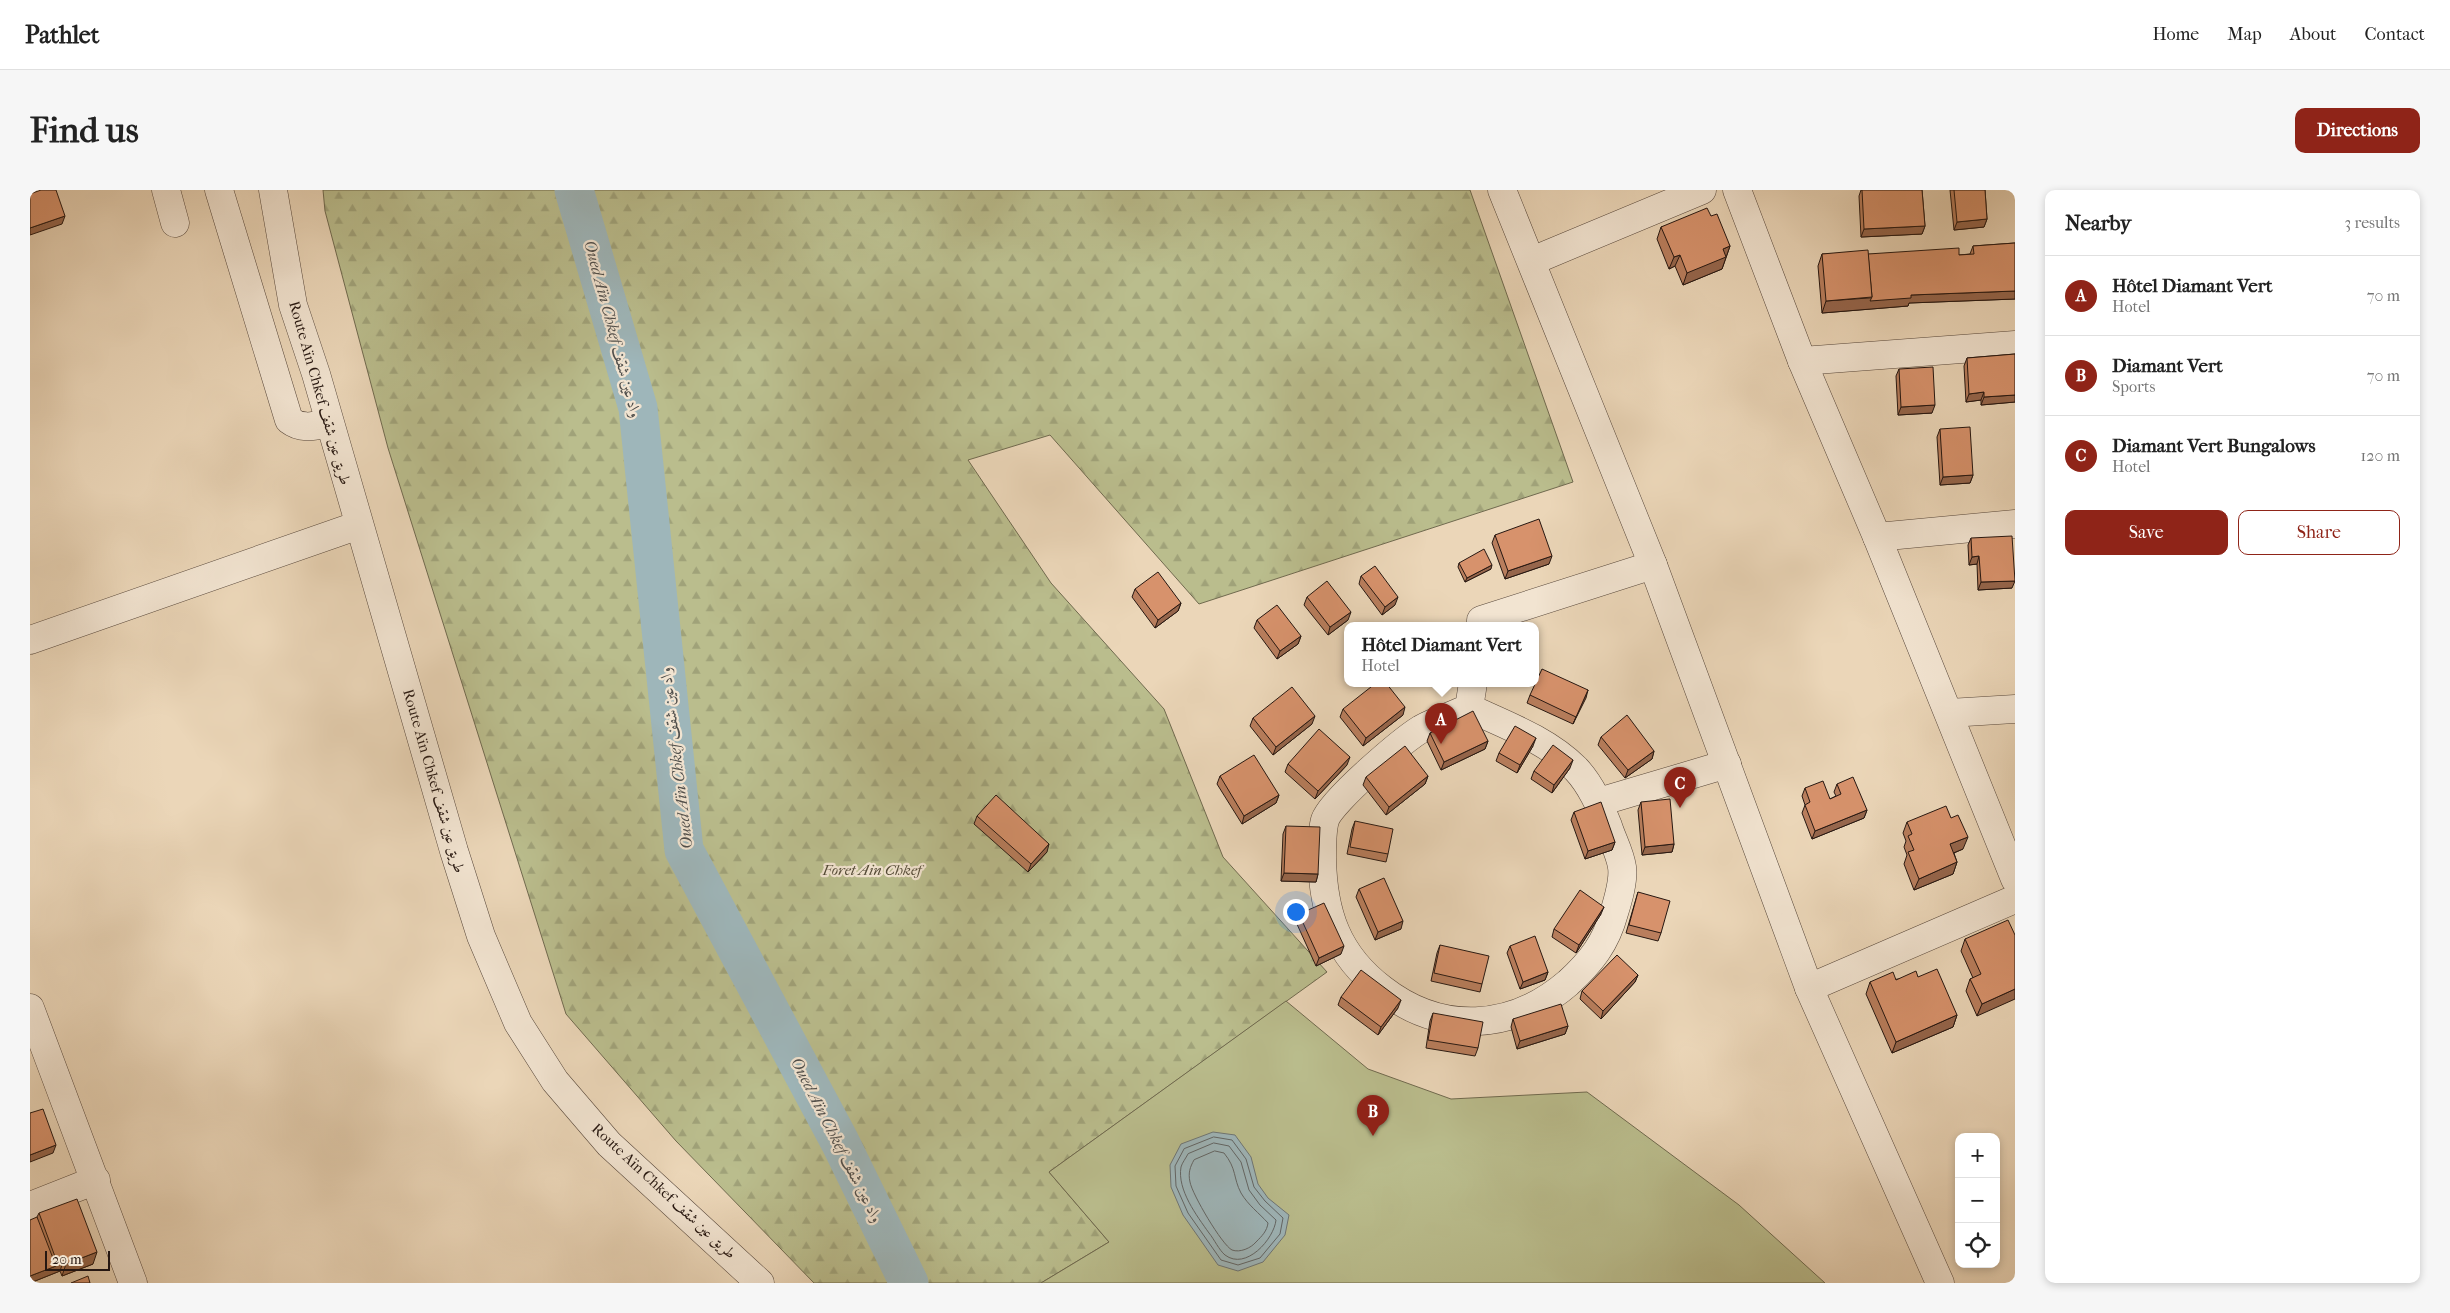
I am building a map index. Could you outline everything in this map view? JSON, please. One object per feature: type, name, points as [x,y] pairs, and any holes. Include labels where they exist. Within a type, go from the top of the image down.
[{"type":"street","points":[[166,190],[175,223]]},
{"type":"street","points":[[219,190],[289,420],[297,426],[307,427],[329,423]]},
{"type":"street","name":"Route Aïn Chkef طريق عين شقف","points":[[273,190],[294,305],[454,850],[481,936],[518,1023],[555,1081],[609,1144],[760,1283]]},
{"type":"street","points":[[1502,190],[1653,565],[1727,764],[1765,874],[1809,988],[1940,1283]]},
{"type":"street","points":[[1532,261],[1702,190]]},
{"type":"street","points":[[1737,190],[1802,360],[1877,536],[2015,879]]},
{"type":"street","points":[[1802,360],[2015,345]]},
{"type":"street","points":[[1877,536],[2015,524]]},
{"type":"street","points":[[30,640],[359,525]]},
{"type":"street","points":[[1481,622],[1481,620],[1653,565]]},
{"type":"street","points":[[1471,696],[1542,743],[1576,769],[1599,802],[1622,868],[1617,904],[1608,935],[1583,969],[1552,997],[1512,1017],[1473,1022],[1424,1015],[1397,1001],[1362,974],[1341,944],[1324,899],[1322,855],[1326,818],[1378,763],[1421,729],[1471,696]]},
{"type":"street","points":[[1949,713],[2015,709]]},
{"type":"street","points":[[1599,802],[1727,764]]},
{"type":"street","points":[[1809,988],[2015,899]]},
{"type":"street","points":[[30,1008],[133,1283]]},
{"type":"street","points":[[30,1206],[96,1180]]},
{"type":"green space","name":"Foret Ain Chkef","points":[[323,190],[1470,190],[1573,482],[1199,604],[1050,435],[968,460],[1051,583],[1164,709],[1223,857],[1327,972],[1049,1172],[1109,1242],[1041,1283],[814,1283],[676,1141],[566,1014],[388,448],[325,211]]},
{"type":"green space","points":[[1286,1001],[1368,1069],[1451,1099],[1587,1092],[1739,1205],[1825,1283],[1041,1283],[1109,1242],[1049,1172]]},
{"type":"water","points":[[1213,1132],[1235,1135],[1251,1157],[1258,1184],[1268,1198],[1289,1215],[1285,1235],[1263,1262],[1238,1271],[1218,1265],[1183,1215],[1171,1187],[1170,1165],[1181,1144]]},
{"type":"building","points":[[41,190],[56,190],[65,216],[30,228],[30,194]]},
{"type":"building","points":[[1862,190],[1922,190],[1925,226],[1864,229]]},
{"type":"building","points":[[1954,190],[1985,190],[1987,219],[1957,222]]},
{"type":"building","points":[[1707,208],[1711,216],[1717,214],[1730,246],[1723,249],[1726,257],[1687,273],[1680,255],[1674,257],[1661,227]]},
{"type":"building","points":[[2015,243],[2015,291],[1911,295],[1911,298],[1870,301],[1872,297],[1868,254],[1959,248],[1959,255],[1974,254],[1973,246]]},
{"type":"building","points":[[1868,250],[1872,297],[1826,301],[1822,254]]},
{"type":"building","points":[[2015,354],[2015,395],[1984,397],[1984,392],[1969,394],[1967,358]]},
{"type":"building","points":[[1933,367],[1935,405],[1901,407],[1899,369]]},
{"type":"building","points":[[1970,427],[1973,475],[1943,477],[1940,429]]},
{"type":"building","points":[[1539,519],[1552,556],[1508,571],[1495,535]]},
{"type":"building","points":[[2012,536],[2015,581],[1981,582],[1979,556],[1972,557],[1971,538]]},
{"type":"building","points":[[1484,549],[1492,565],[1467,578],[1459,563]]},
{"type":"building","points":[[1375,566],[1398,597],[1385,607],[1361,576]]},
{"type":"building","points":[[1158,572],[1181,603],[1158,620],[1135,589]]},
{"type":"building","points":[[1327,581],[1351,612],[1330,627],[1307,597]]},
{"type":"building","points":[[1277,605],[1301,636],[1280,651],[1257,620]]},
{"type":"building","points":[[1542,669],[1588,690],[1576,717],[1530,695],[1534,687],[1539,687],[1539,676]]},
{"type":"building","points":[[1292,687],[1315,716],[1276,747],[1253,718]]},
{"type":"building","points":[[1371,687],[1389,687],[1405,707],[1366,738],[1343,709]]},
{"type":"building","points":[[1473,711],[1488,741],[1444,762],[1430,733]]},
{"type":"building","points":[[1627,715],[1654,751],[1628,770],[1601,737]]},
{"type":"building","points":[[1515,726],[1536,738],[1520,765],[1499,753]]},
{"type":"building","points":[[1319,729],[1350,757],[1318,791],[1288,764]]},
{"type":"building","points":[[1553,745],[1573,760],[1554,785],[1534,771]]},
{"type":"building","points":[[1405,746],[1428,776],[1389,807],[1366,777]]},
{"type":"building","points":[[1254,755],[1279,795],[1244,816],[1220,776]]},
{"type":"building","points":[[1853,777],[1867,810],[1815,831],[1805,805],[1810,802],[1805,788],[1823,781],[1830,799],[1841,794],[1837,784]]},
{"type":"building","points":[[996,795],[1049,844],[1031,864],[977,816]]},
{"type":"building","points":[[1670,799],[1674,844],[1645,847],[1641,802]]},
{"type":"building","points":[[1601,802],[1615,842],[1588,851],[1574,812]]},
{"type":"building","points":[[1946,806],[1951,818],[1958,815],[1968,837],[1950,844],[1957,862],[1919,879],[1908,852],[1914,850],[1908,836],[1912,834],[1907,822]]},
{"type":"building","points":[[1355,821],[1393,829],[1388,854],[1350,847]]},
{"type":"building","points":[[1286,826],[1320,827],[1318,874],[1284,873]]},
{"type":"building","points":[[1384,878],[1403,921],[1378,932],[1359,889]]},
{"type":"building","points":[[1580,890],[1604,907],[1579,945],[1554,929]]},
{"type":"building","points":[[1638,892],[1670,901],[1661,933],[1629,925]]},
{"type":"building","points":[[1324,903],[1344,946],[1319,958],[1299,914]]},
{"type":"building","points":[[2008,920],[2015,935],[2015,989],[1982,1004],[1970,979],[1981,974],[1965,939]]},
{"type":"building","points":[[1535,936],[1548,972],[1523,982],[1510,946]]},
{"type":"building","points":[[1440,945],[1489,956],[1482,984],[1434,973]]},
{"type":"building","points":[[1617,955],[1638,975],[1603,1011],[1582,991]]},
{"type":"building","points":[[1937,969],[1957,1015],[1896,1042],[1870,982],[1893,972],[1896,980],[1916,971],[1918,977]]},
{"type":"building","points":[[1361,970],[1401,1000],[1381,1027],[1341,997]]},
{"type":"building","points":[[1561,1004],[1568,1026],[1520,1041],[1513,1019]]},
{"type":"building","points":[[1433,1013],[1483,1022],[1478,1048],[1428,1040]]},
{"type":"building","points":[[43,1109],[56,1145],[30,1155],[30,1113]]},
{"type":"building","points":[[77,1199],[97,1252],[66,1264],[64,1259],[57,1262],[39,1213]]},
{"type":"building","points":[[37,1217],[56,1266],[30,1276],[30,1220]]},
{"type":"building","points":[[88,1276],[90,1283],[71,1283]]},
{"type":"waterway","name":"Oued Aïn Chkef واد عين شقف","points":[[574,190],[638,408],[684,850],[840,1142],[909,1283]]},
{"type":"place","name":"Hôtel Diamant Vert","points":[[1441,744]]},
{"type":"place","name":"Diamant Vert Bungalows","points":[[1680,808]]},
{"type":"place","name":"Diamant Vert","points":[[1373,1136]]}]
